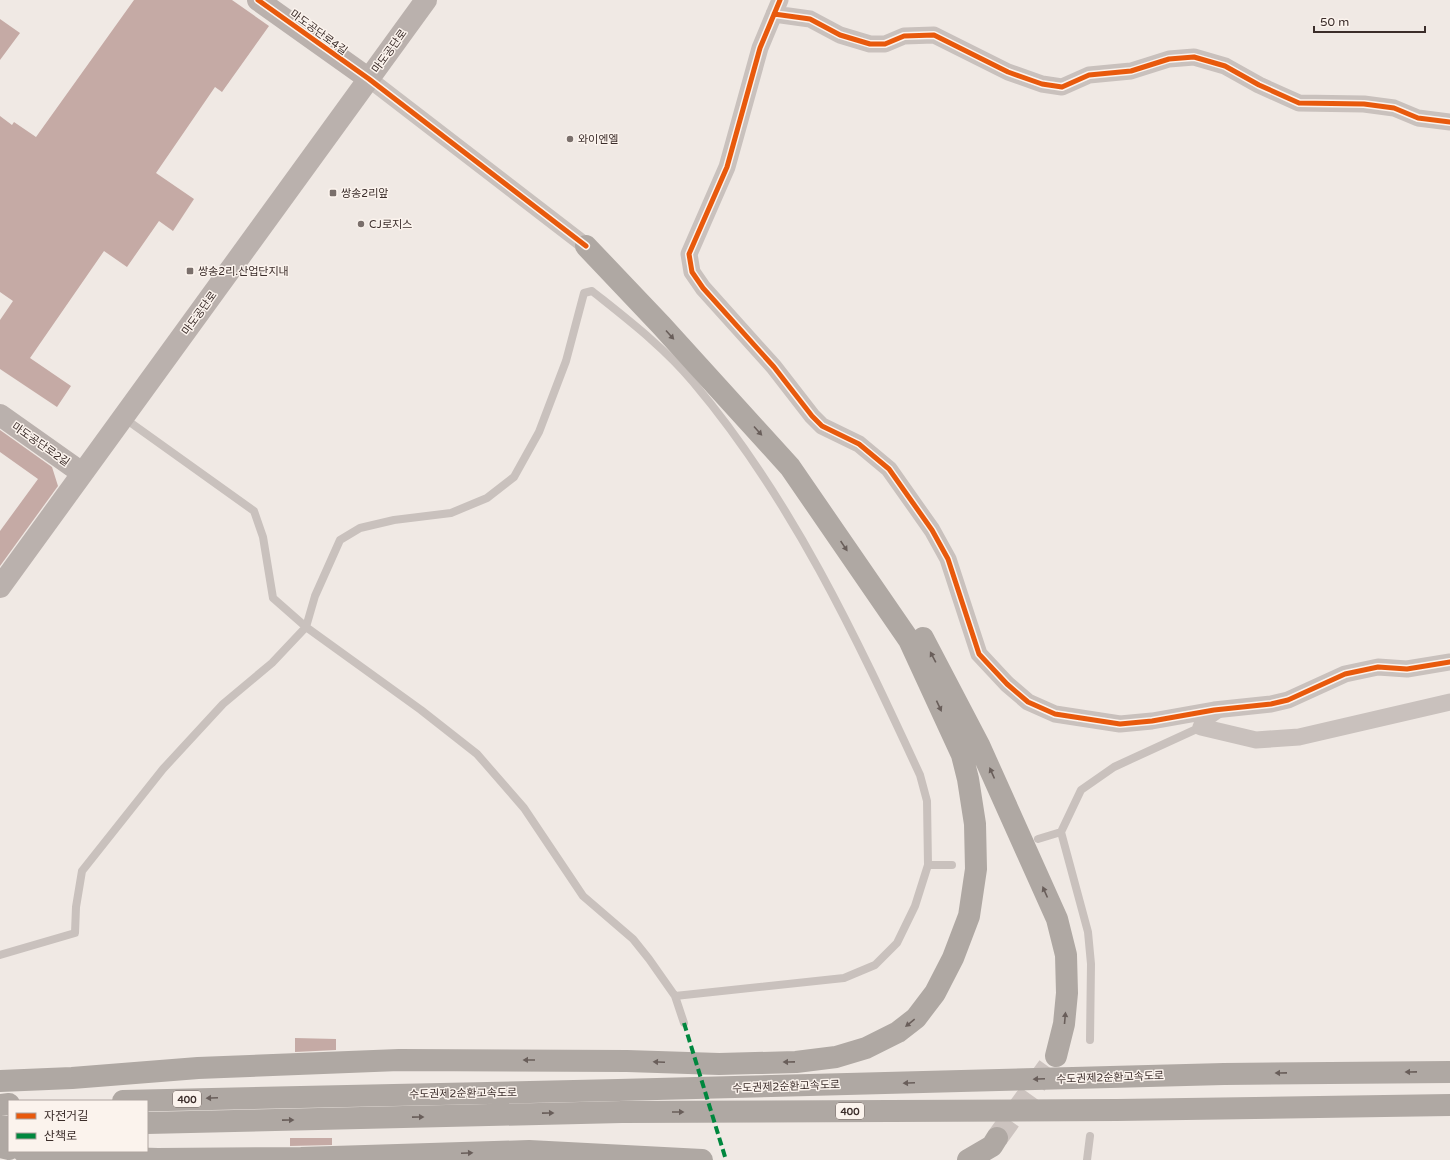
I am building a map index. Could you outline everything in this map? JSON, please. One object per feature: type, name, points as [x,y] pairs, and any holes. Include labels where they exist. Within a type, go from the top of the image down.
[{"type":"highway","points":[[586,246],[672,316],[798,454],[915,624],[980,745],[1057,919],[1066,955],[1067,993],[1064,1024],[1056,1056]]},
{"type":"highway","points":[[0,1081],[72,1078],[198,1068],[399,1060],[627,1061],[719,1064],[796,1062],[844,1055],[866,1048],[898,1032],[916,1018],[935,993],[953,958],[969,916],[976,869],[975,824],[968,778],[962,755],[909,640],[790,467],[661,324],[586,246]]},
{"type":"highway","name":"수도권제2순환고속도로","points":[[148,1100],[1224,1074],[1450,1072]]},
{"type":"highway","name":"수도권제2순환고속도로","points":[[148,1123],[622,1112],[1117,1110],[1450,1105]]},
{"type":"highway","points":[[968,1160],[992,1146],[997,1138]]},
{"type":"highway","points":[[30,1152],[56,1156],[158,1159],[301,1158],[529,1151],[702,1160]]},
{"type":"main road","name":"마도공단로4길","points":[[258,0],[369,79]]},
{"type":"main road","name":"마도공단로","points":[[0,587],[426,0]]},
{"type":"main road","name":"마도공단로2길","points":[[0,415],[82,473]]},
{"type":"street","points":[[1450,122],[1418,118],[1394,108],[1364,104],[1300,103],[1259,85],[1225,66],[1194,57],[1169,59],[1131,71],[1089,75],[1062,87],[1049,85],[1008,72],[934,35],[904,36],[885,44],[870,44],[840,35],[810,19],[777,7],[760,48],[727,167],[689,254],[692,272],[703,288],[774,367],[812,416],[822,426],[859,444],[888,469],[932,530],[948,559],[979,654],[1007,684],[1028,702],[1055,714],[1120,724],[1152,721],[1228,708],[1271,704],[1288,700],[1345,674],[1378,667],[1407,669],[1450,662]]},
{"type":"street","points":[[369,79],[586,246]]},
{"type":"street","points":[[1201,727],[1256,740],[1299,737],[1450,702]]},
{"type":"lane","points":[[0,955],[76,933],[76,907],[82,871],[163,769],[223,704],[272,663],[306,627],[315,596],[340,540],[360,528],[394,520],[451,513],[487,498],[514,477],[539,432],[566,360],[584,292],[592,291],[652,340],[693,381],[760,469],[830,588],[920,775],[927,801],[928,865],[915,906],[897,943],[875,965],[844,978],[675,996]]},
{"type":"lane","points":[[123,417],[254,511],[263,536],[273,598],[306,627],[421,710],[477,754],[524,808],[583,896],[633,939],[675,996],[684,1023]]},
{"type":"lane","points":[[1090,1040],[1091,964],[1088,932],[1061,832],[1081,790],[1114,767],[1201,727],[1228,708]]},
{"type":"lane","points":[[1038,839],[1061,832]]},
{"type":"lane","points":[[928,865],[952,865]]},
{"type":"lane","points":[[1087,1160],[1090,1136]]},
{"type":"building","points":[[134,0],[232,0],[269,26],[222,92],[215,87],[156,173],[194,199],[173,231],[159,221],[127,267],[104,251],[30,358],[71,386],[57,407],[0,369],[0,320],[13,301],[0,292],[0,116],[12,125],[14,122],[36,137]]},
{"type":"building","points":[[0,19],[20,33],[0,60]]},
{"type":"building","points":[[0,430],[52,467],[58,486],[0,566],[0,531],[38,479],[0,452]]},
{"type":"building","points":[[295,1038],[336,1039],[336,1050],[295,1052]]},
{"type":"building","points":[[290,1138],[332,1138],[332,1145],[290,1146]]},
{"type":"tunnel","points":[[997,1138],[1056,1056]]},
{"type":"marked path","points":[[684,1023],[726,1160]]},
{"type":"cycle path","points":[[258,0],[369,79],[586,246]]},
{"type":"cycle path","points":[[780,0],[760,48],[727,167],[689,254],[692,272],[703,288],[774,367],[812,416],[822,426],[859,444],[889,469],[932,530],[948,559],[979,654],[1007,684],[1028,702],[1055,714],[1120,724],[1152,721],[1214,710],[1271,704],[1288,700],[1345,674],[1378,667],[1407,669],[1450,662]]},
{"type":"cycle path","points":[[774,14],[810,19],[840,35],[870,44],[885,44],[904,36],[934,35],[1008,72],[1042,84],[1062,87],[1089,75],[1131,71],[1169,59],[1194,57],[1225,66],[1259,85],[1299,103],[1364,104],[1394,108],[1418,118],[1450,122]]},
{"type":"place","name":"와이엔엘","points":[[570,139]]},
{"type":"place","name":"쌍송2리앞","points":[[333,193]]},
{"type":"place","name":"CJ로지스","points":[[361,224]]},
{"type":"place","name":"쌍송2리.산업단지내","points":[[190,271]]}]
